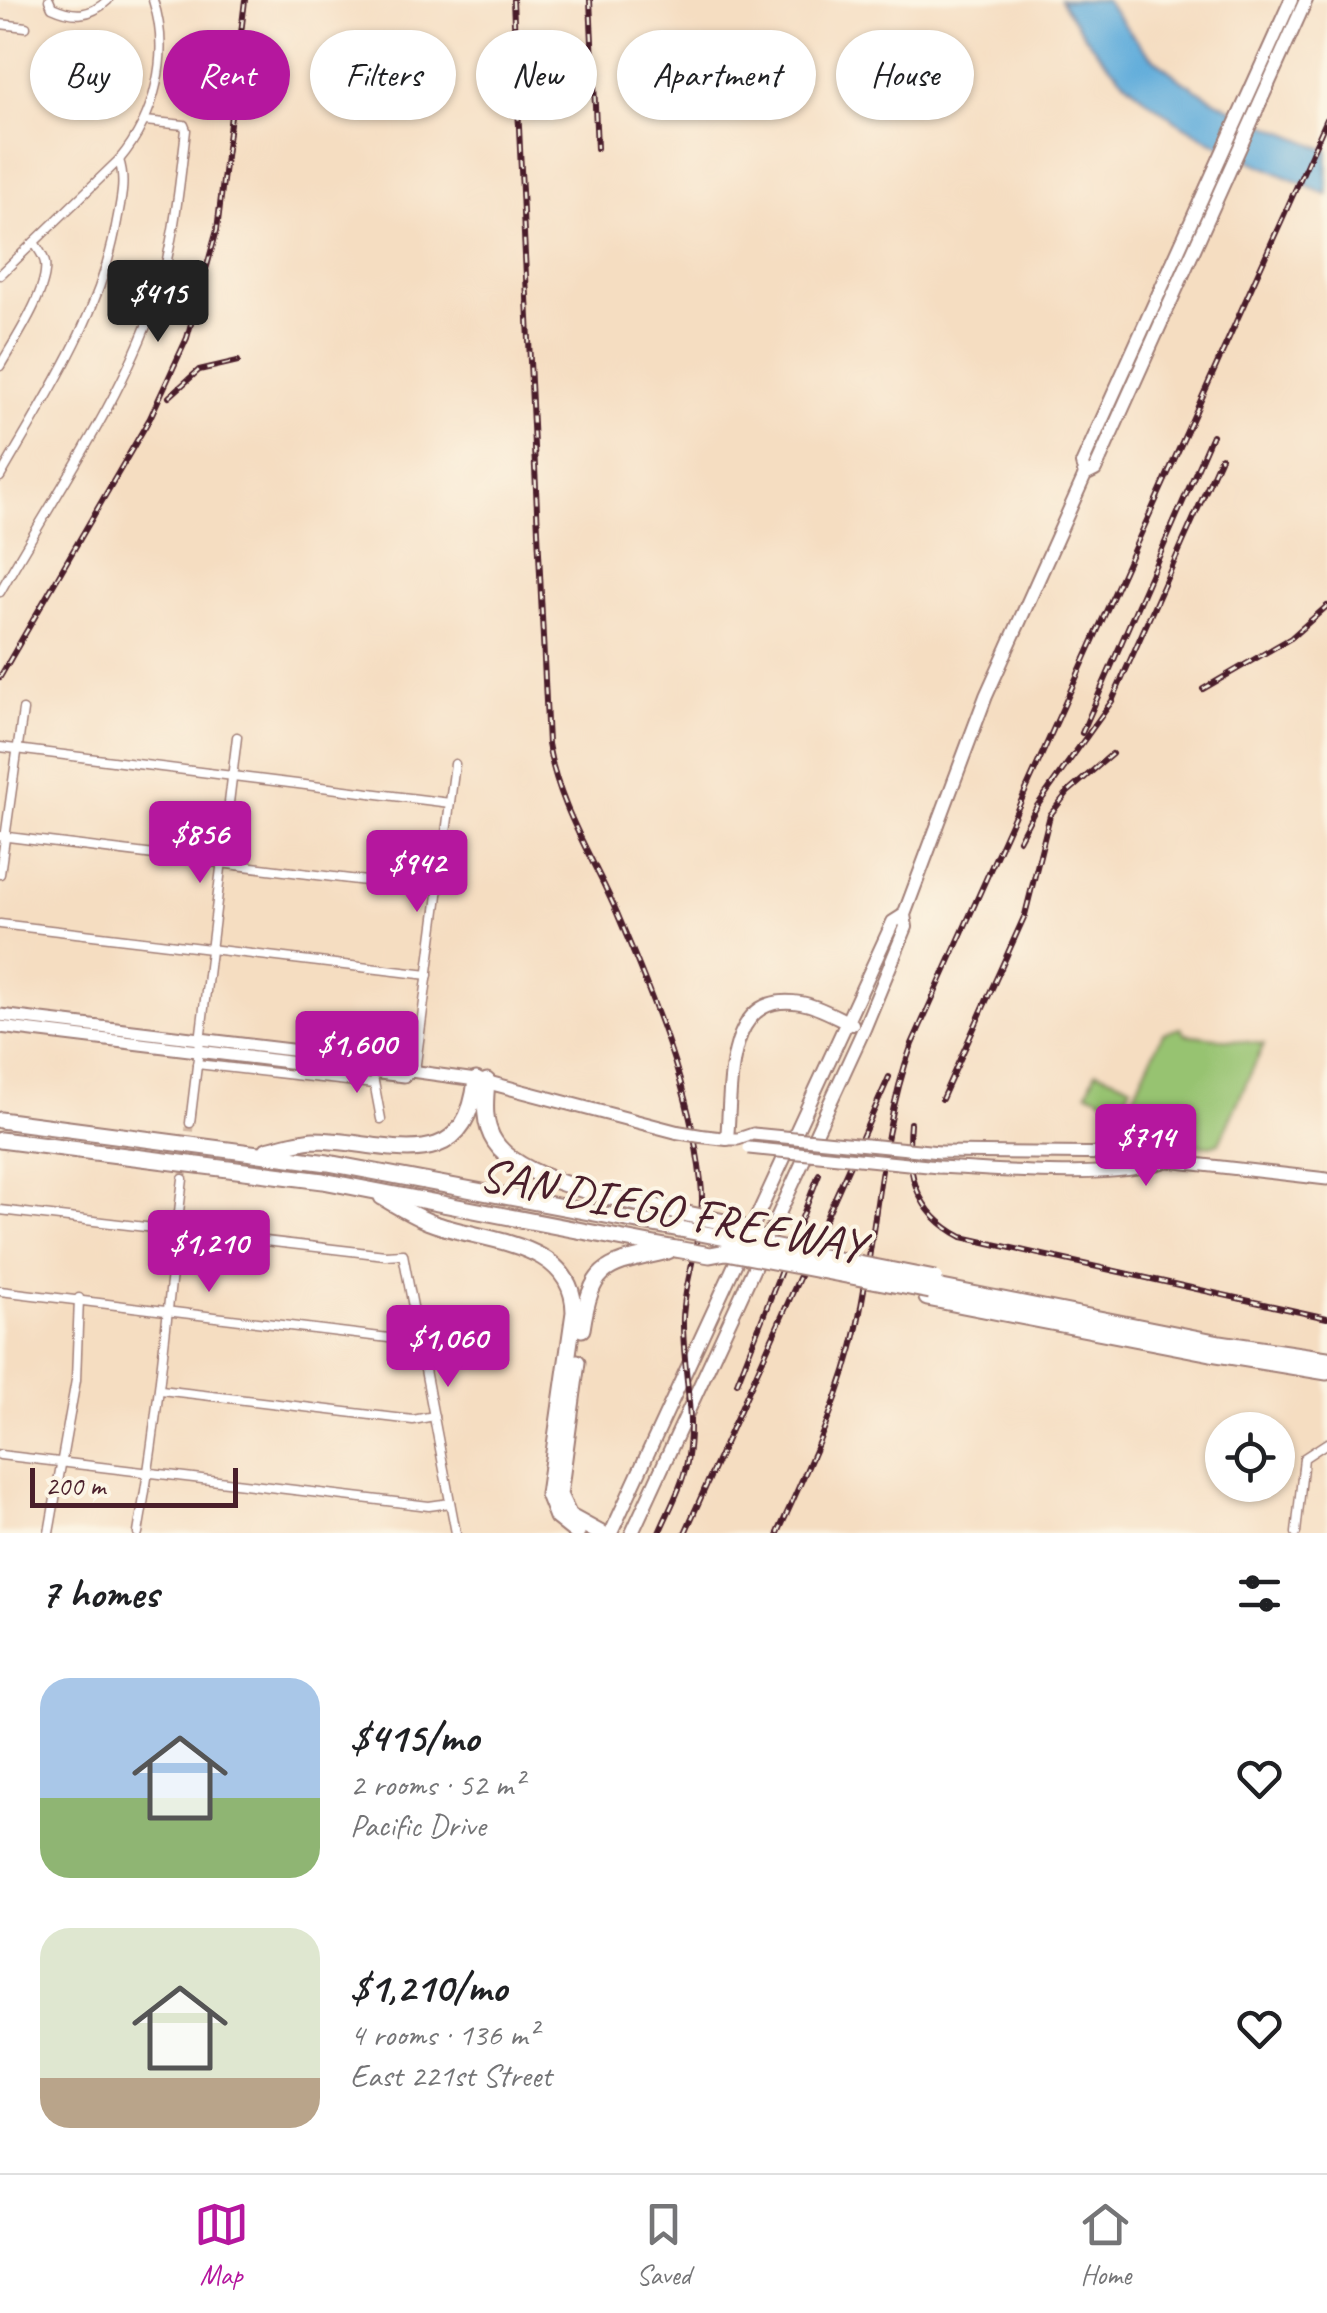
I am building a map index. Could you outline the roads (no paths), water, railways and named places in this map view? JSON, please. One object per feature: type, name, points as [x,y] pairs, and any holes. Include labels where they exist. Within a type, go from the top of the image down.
[{"type":"highway","points":[[258,1152],[310,1140],[411,1150],[430,1148],[456,1134],[482,1081]]},
{"type":"highway","points":[[482,1081],[488,1128],[499,1148],[516,1162],[680,1232],[931,1289]]},
{"type":"highway","points":[[0,1126],[260,1160],[282,1155]]},
{"type":"highway","points":[[0,1126],[324,1174],[345,1185]]},
{"type":"highway","name":"SAN DIEGO FREEWAY","points":[[0,1126],[282,1155],[776,1249],[931,1289],[1226,1356],[1327,1365]]},
{"type":"highway","name":"SAN DIEGO FREEWAY","points":[[0,1140],[365,1188],[636,1241],[680,1232]]},
{"type":"highway","points":[[365,1188],[430,1223],[540,1255],[566,1276],[573,1293],[574,1312],[548,1494],[557,1517],[577,1533]]},
{"type":"highway","points":[[600,1533],[576,1522],[564,1509],[559,1495],[586,1298],[602,1272],[632,1260],[680,1232]]},
{"type":"highway","name":"SAN DIEGO FREEWAY","points":[[680,1232],[710,1256],[726,1252],[931,1289],[1327,1351]]},
{"type":"main road","points":[[632,1533],[864,1029],[906,927],[904,915],[986,696],[1085,475],[1082,464],[1224,164],[1291,0]]},
{"type":"main road","points":[[1250,105],[1306,0]]},
{"type":"main road","points":[[611,1533],[892,922],[904,915]]},
{"type":"main road","points":[[738,1142],[734,1054],[751,1016],[771,1004],[800,1003],[864,1029]]},
{"type":"main road","points":[[0,1014],[375,1078],[404,1076],[413,1071],[482,1081],[677,1132],[738,1142],[938,1167],[1013,1171],[1144,1169],[1168,1161]]},
{"type":"main road","points":[[0,1028],[199,1051],[408,1064],[413,1071]]},
{"type":"main road","points":[[738,1142],[753,1134],[939,1152],[1141,1154],[1168,1161],[1327,1179]]},
{"type":"street","points":[[49,0],[65,13],[84,15],[108,0]]},
{"type":"street","points":[[0,275],[119,160],[145,120],[160,71],[160,27],[153,0]]},
{"type":"street","points":[[0,24],[26,27]]},
{"type":"street","points":[[0,592],[116,390],[155,302],[169,252],[186,130],[184,125],[145,120]]},
{"type":"street","points":[[0,477],[84,328],[99,292],[110,259],[122,192],[119,160]]},
{"type":"street","points":[[0,366],[33,304],[45,271],[46,260],[34,242]]},
{"type":"street","points":[[0,563],[12,570]]},
{"type":"street","points":[[0,874],[2,836],[23,710]]},
{"type":"street","points":[[190,1122],[237,738]]},
{"type":"street","points":[[0,747],[450,802]]},
{"type":"street","points":[[413,1071],[456,764]]},
{"type":"street","points":[[2,836],[439,890]]},
{"type":"street","points":[[0,924],[428,975]]},
{"type":"street","points":[[375,1078],[381,1119]]},
{"type":"street","points":[[138,1533],[161,1390],[183,1179]]},
{"type":"street","points":[[0,1210],[385,1255],[404,1254],[456,1533]]},
{"type":"street","points":[[0,1290],[397,1339],[418,1335]]},
{"type":"street","points":[[49,1533],[76,1380],[79,1298]]},
{"type":"street","points":[[161,1390],[413,1420],[434,1416]]},
{"type":"street","points":[[1296,1533],[1304,1458],[1327,1444]]},
{"type":"street","points":[[0,1455],[430,1506],[450,1502]]},
{"type":"water","points":[[1060,0],[1105,0],[1144,49],[1185,82],[1231,108],[1327,150],[1327,195],[1176,121],[1116,72]]},
{"type":"tunnel","points":[[183,1179],[190,1123]]},
{"type":"railway","points":[[0,677],[150,418],[187,338],[217,230],[245,0]]},
{"type":"railway","points":[[513,0],[548,744],[568,810],[617,913],[669,1045],[689,1113],[701,1182],[701,1216],[683,1318],[689,1408],[687,1462],[659,1533]]},
{"type":"railway","points":[[590,0],[597,148]]},
{"type":"railway","points":[[778,1533],[823,1432],[850,1354],[864,1292],[892,1114],[912,1044],[1327,119]]},
{"type":"railway","points":[[169,397],[199,370],[238,361]]},
{"type":"railway","points":[[1082,733],[1212,435]]},
{"type":"railway","points":[[1019,840],[1037,806],[1112,701],[1221,457]]},
{"type":"railway","points":[[1203,689],[1291,638],[1327,606]]},
{"type":"railway","points":[[942,1099],[1025,915],[1050,815],[1068,792],[1112,754]]},
{"type":"railway","points":[[685,1533],[889,1077]]},
{"type":"railway","points":[[910,1123],[910,1158],[917,1189],[933,1216],[962,1237],[1327,1318]]},
{"type":"railway","points":[[737,1383],[819,1174]]}]
